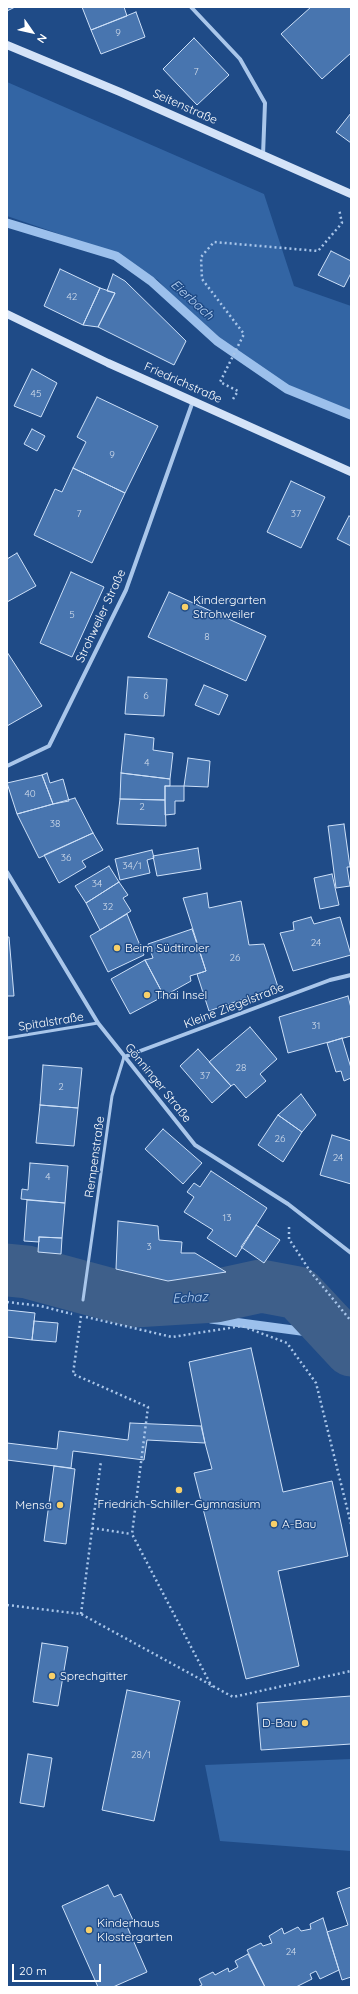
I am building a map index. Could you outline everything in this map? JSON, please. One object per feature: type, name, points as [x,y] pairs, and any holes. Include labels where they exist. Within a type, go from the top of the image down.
[{"type":"main road","name":"Seitenstraße","points":[[7,45],[120,92],[351,194]]},
{"type":"main road","name":"Friedrichstraße","points":[[7,314],[108,363],[351,472]]},
{"type":"street","points":[[191,7],[240,59],[265,103],[263,155]]},
{"type":"street","name":"Strohweiler Straße","points":[[7,766],[49,746],[126,590],[193,401]]},
{"type":"street","name":"Gönninger Straße","points":[[7,872],[98,1023],[124,1058],[195,1145],[288,1204],[351,1253]]},
{"type":"street","name":"Kleine Ziegelstraße","points":[[124,1058],[330,980],[351,975]]},
{"type":"lane","name":"Spitalstraße","points":[[7,1038],[98,1023]]},
{"type":"lane","name":"Rempenstraße","points":[[83,1300],[112,1096],[124,1058]]},
{"type":"path","points":[[220,382],[244,334],[202,279],[201,257],[214,242],[318,251],[342,223],[333,187]]},
{"type":"path","points":[[288,1204],[289,1239],[310,1271],[351,1321]]},
{"type":"path","points":[[7,1302],[41,1306],[172,1337],[242,1326],[287,1343],[316,1383],[351,1524]]},
{"type":"path","points":[[81,1316],[73,1374],[148,1406],[132,1534],[212,1687]]},
{"type":"path","points":[[81,1614],[101,1461]]},
{"type":"path","points":[[92,1528],[132,1534]]},
{"type":"path","points":[[7,1605],[81,1614],[212,1687],[233,1697],[351,1671]]},
{"type":"shaded area","points":[[7,82],[264,194],[294,286],[351,306],[351,419],[311,404],[215,344],[158,280],[68,237],[7,216]]},
{"type":"shaded area","points":[[351,1759],[351,1851],[220,1841],[205,1765]]},
{"type":"building","points":[[7,7],[15,7],[7,11]]},
{"type":"building","points":[[82,7],[124,7],[127,16],[91,30]]},
{"type":"building","points":[[311,7],[351,7],[351,53],[322,79],[281,34]]},
{"type":"building","points":[[136,12],[145,37],[101,54],[91,30]]},
{"type":"building","points":[[194,38],[229,75],[197,105],[163,69]]},
{"type":"building","points":[[351,113],[351,143],[336,132]]},
{"type":"building","points":[[331,251],[351,261],[351,273],[344,287],[318,275]]},
{"type":"building","points":[[60,269],[100,288],[83,325],[44,306]]},
{"type":"building","points":[[113,274],[125,281],[186,341],[174,365],[98,327],[115,293],[107,291]]},
{"type":"building","points":[[100,288],[115,293],[98,327],[83,325]]},
{"type":"building","points":[[32,369],[57,383],[41,417],[14,406]]},
{"type":"building","points":[[97,397],[158,426],[125,493],[73,468],[86,442],[77,437]]},
{"type":"building","points":[[32,429],[45,436],[37,451],[24,444]]},
{"type":"building","points":[[73,468],[125,493],[92,563],[34,535],[55,489],[62,492]]},
{"type":"building","points":[[291,481],[325,497],[301,548],[267,532]]},
{"type":"building","points":[[349,516],[351,517],[351,546],[337,539]]},
{"type":"building","points":[[17,553],[36,586],[7,602],[7,559]]},
{"type":"building","points":[[71,572],[104,587],[72,657],[40,643]]},
{"type":"building","points":[[169,592],[266,636],[246,681],[148,637]]},
{"type":"building","points":[[7,652],[42,706],[7,726]]},
{"type":"building","points":[[128,677],[167,679],[164,716],[125,714]]},
{"type":"building","points":[[204,685],[228,695],[219,715],[195,705]]},
{"type":"building","points":[[125,734],[154,738],[153,750],[173,753],[170,779],[121,773]]},
{"type":"building","points":[[188,758],[210,761],[208,787],[184,786]]},
{"type":"building","points":[[47,773],[50,783],[63,779],[69,801],[53,804],[42,775]]},
{"type":"building","points":[[121,773],[170,779],[170,786],[165,786],[165,800],[120,799]]},
{"type":"building","points":[[42,775],[53,804],[17,814],[7,783]]},
{"type":"building","points":[[165,786],[184,786],[184,801],[175,801],[175,814],[165,815]]},
{"type":"building","points":[[75,798],[93,833],[39,858],[17,814]]},
{"type":"building","points":[[120,799],[165,800],[166,826],[117,824]]},
{"type":"building","points":[[344,824],[350,867],[347,867],[350,886],[336,888],[328,826]]},
{"type":"building","points":[[93,833],[103,850],[82,861],[86,867],[59,883],[44,855]]},
{"type":"building","points":[[198,848],[201,869],[157,876],[153,856]]},
{"type":"building","points":[[152,850],[154,858],[147,860],[150,873],[120,880],[115,859]]},
{"type":"building","points":[[109,866],[119,882],[86,903],[75,886]]},
{"type":"building","points":[[332,874],[339,905],[320,909],[314,878]]},
{"type":"building","points":[[119,882],[128,895],[123,898],[131,911],[100,930],[86,903]]},
{"type":"building","points":[[207,893],[209,908],[241,901],[249,945],[264,944],[278,987],[209,1011],[197,974],[206,971],[183,898]]},
{"type":"building","points":[[127,914],[144,955],[108,972],[90,936]]},
{"type":"building","points":[[311,917],[314,924],[340,917],[351,955],[293,971],[280,933],[294,930],[293,922]]},
{"type":"building","points":[[192,929],[206,971],[190,976],[191,981],[164,996],[145,960],[153,958],[148,944]]},
{"type":"building","points":[[7,937],[9,937],[14,996],[7,996]]},
{"type":"building","points":[[145,960],[164,996],[130,1014],[111,979]]},
{"type":"building","points":[[348,996],[351,1008],[351,1036],[288,1053],[279,1017]]},
{"type":"building","points":[[250,1027],[277,1059],[260,1074],[266,1081],[246,1098],[234,1084],[231,1086],[209,1062]]},
{"type":"building","points":[[342,1038],[351,1068],[351,1078],[344,1081],[341,1071],[336,1072],[327,1043]]},
{"type":"building","points":[[198,1049],[231,1086],[212,1103],[180,1066]]},
{"type":"building","points":[[43,1065],[82,1068],[78,1108],[40,1105]]},
{"type":"building","points":[[301,1094],[316,1115],[302,1132],[278,1115]]},
{"type":"building","points":[[40,1105],[78,1108],[74,1146],[36,1143]]},
{"type":"building","points":[[278,1115],[302,1132],[283,1162],[258,1145]]},
{"type":"building","points":[[163,1129],[202,1163],[183,1184],[145,1149]]},
{"type":"building","points":[[332,1135],[351,1141],[351,1184],[320,1175]]},
{"type":"building","points":[[30,1163],[68,1166],[65,1203],[21,1199],[22,1189],[28,1190]]},
{"type":"building","points":[[211,1171],[267,1208],[236,1257],[207,1238],[213,1230],[184,1212],[194,1197],[187,1192],[194,1183],[200,1187]]},
{"type":"building","points":[[27,1200],[65,1203],[62,1238],[39,1237],[39,1242],[24,1241]]},
{"type":"building","points":[[118,1221],[158,1226],[159,1240],[182,1242],[181,1253],[195,1253],[226,1272],[168,1281],[116,1269]]},
{"type":"building","points":[[256,1225],[280,1240],[264,1263],[241,1247]]},
{"type":"building","points":[[39,1237],[62,1238],[61,1254],[38,1252]]},
{"type":"building","points":[[7,1310],[35,1313],[32,1340],[7,1337]]},
{"type":"building","points":[[34,1321],[58,1323],[56,1342],[32,1340]]},
{"type":"building","name":"A-Bau","points":[[251,1348],[283,1492],[332,1481],[348,1556],[278,1571],[299,1666],[246,1679],[194,1473],[212,1469],[205,1443],[189,1362]]},
{"type":"building","points":[[130,1423],[201,1426],[205,1443],[147,1440],[144,1460],[73,1451],[71,1468],[7,1460],[7,1443],[57,1449],[59,1431],[128,1440]]},
{"type":"building","name":"Mensa","points":[[54,1466],[75,1469],[66,1544],[44,1541]]},
{"type":"building","points":[[42,1643],[68,1647],[58,1706],[33,1702]]},
{"type":"building","points":[[127,1690],[180,1701],[154,1821],[102,1810]]},
{"type":"building","name":"D-Bau","points":[[351,1696],[351,1744],[261,1750],[257,1703]]},
{"type":"building","points":[[28,1754],[52,1758],[44,1807],[20,1803]]},
{"type":"building","points":[[108,1885],[114,1897],[121,1894],[133,1920],[126,1924],[147,1972],[113,1987],[98,1987],[62,1906]]},
{"type":"building","points":[[351,1887],[351,1977],[342,1980],[327,1932],[348,1925],[337,1892]]},
{"type":"building","points":[[323,1918],[339,1970],[320,1979],[316,1971],[310,1974],[312,1979],[296,1987],[265,1987],[247,1950],[261,1943],[263,1946],[272,1943],[269,1936],[282,1928],[284,1934],[298,1927],[301,1931],[311,1929],[310,1924]]},
{"type":"building","points":[[248,1954],[265,1987],[198,1987],[202,1985],[199,1979],[213,1972],[215,1975],[228,1968],[229,1972],[238,1967],[235,1961]]},
{"type":"waterway","name":"Eierbach","points":[[7,223],[116,256],[151,281],[217,341],[287,389],[351,415]]},
{"type":"waterway","name":"Echaz","points":[[7,1270],[27,1272],[134,1301],[215,1296],[261,1286],[298,1293],[351,1350]]},
{"type":"waterway","points":[[189,1297],[211,1319],[338,1336]]},
{"type":"place","name":"Kindergarten Strohweiler","points":[[185,607]]},
{"type":"place","name":"Beim Südtiroler","points":[[117,948]]},
{"type":"place","name":"Thai Insel","points":[[147,995]]},
{"type":"place","name":"Friedrich-Schiller-Gymnasium","points":[[179,1490]]},
{"type":"place","name":"Mensa","points":[[60,1505]]},
{"type":"place","name":"A-Bau","points":[[274,1524]]},
{"type":"place","name":"Sprechgitter","points":[[52,1676]]},
{"type":"place","name":"D-Bau","points":[[305,1723]]},
{"type":"place","name":"Kinderhaus Klostergarten","points":[[89,1930]]}]
